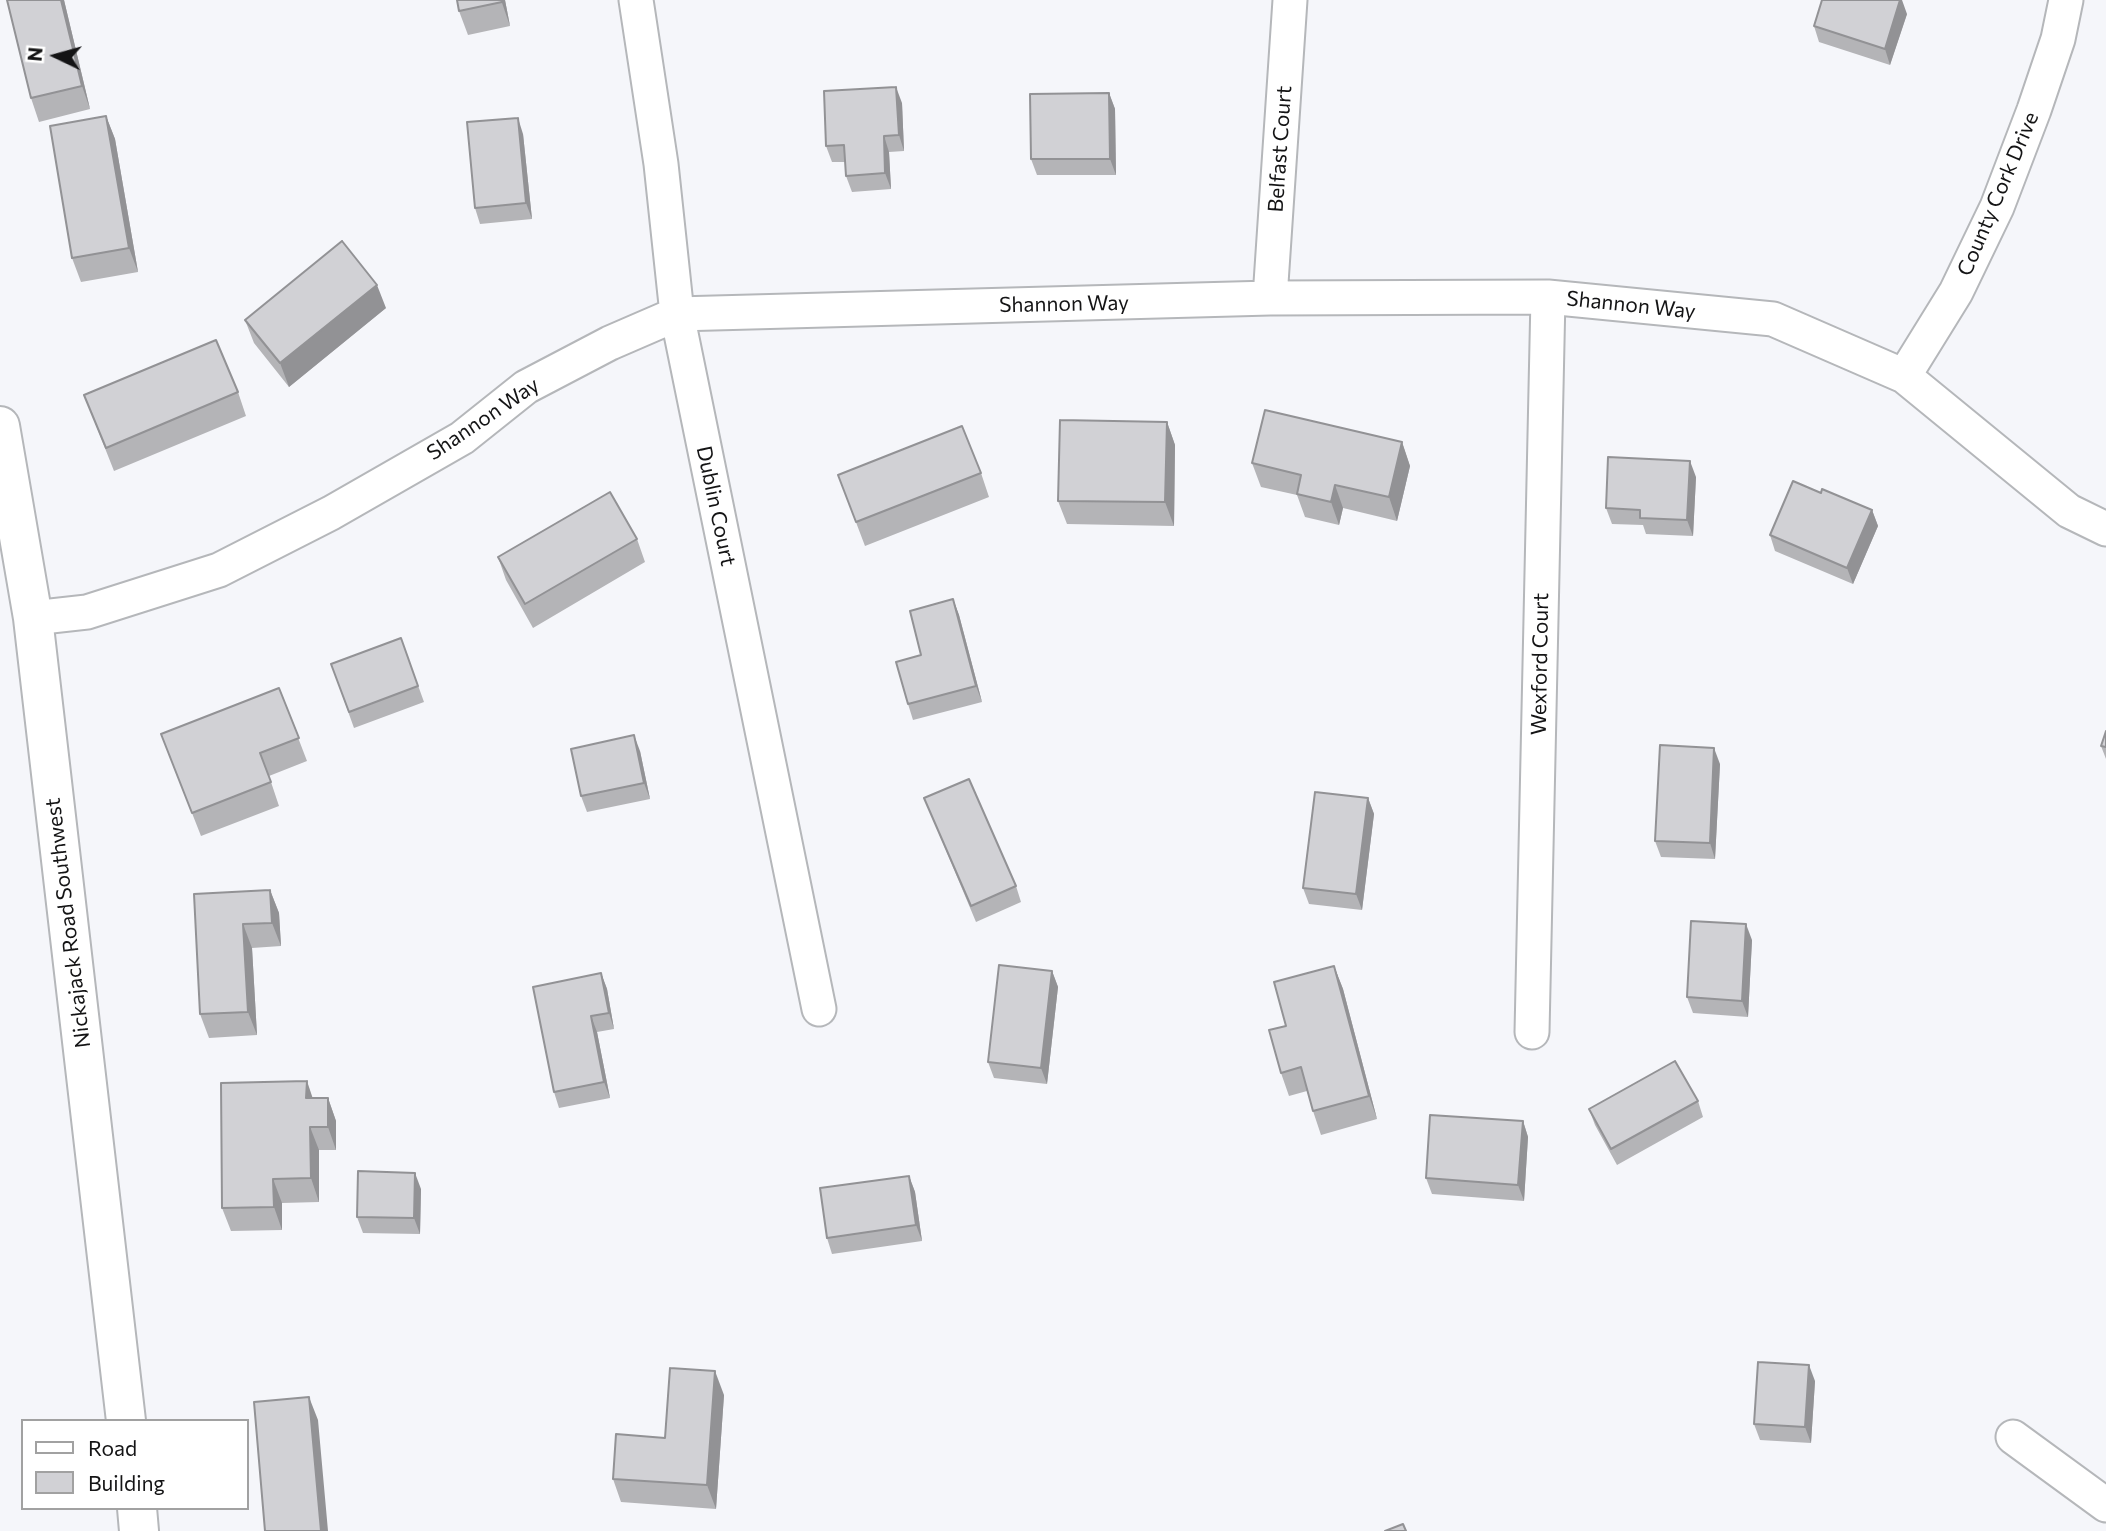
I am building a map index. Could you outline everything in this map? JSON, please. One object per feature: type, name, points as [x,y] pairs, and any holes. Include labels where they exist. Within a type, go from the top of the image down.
[{"type":"street","name":"Dublin Court","points":[[636,0],[661,164],[677,314],[819,1009]]},
{"type":"street","name":"Belfast Court","points":[[1270,298],[1290,0]]},
{"type":"street","name":"County Cork Drive","points":[[1904,376],[1956,292],[1997,207],[2058,39],[2066,0]]},
{"type":"street","name":"Shannon Way","points":[[33,618],[87,612],[219,570],[331,513],[462,438],[526,387],[610,343],[677,314],[1270,298],[1548,297],[1773,319],[1904,376],[2069,511],[2106,528]]},
{"type":"street","name":"Wexford Court","points":[[1532,1032],[1548,297]]},
{"type":"street","name":"Nickajack Road Southwest","points":[[0,426],[33,618],[127,1419]]},
{"type":"street","points":[[2013,1437],[2106,1505]]},
{"type":"street","points":[[137,1510],[139,1531]]},
{"type":"building","points":[[7,0],[61,0],[82,86],[31,98]]},
{"type":"building","points":[[457,0],[501,0],[502,2],[459,11]]},
{"type":"building","points":[[1822,0],[1900,0],[1885,49],[1814,26]]},
{"type":"building","points":[[896,87],[899,135],[884,136],[885,173],[846,176],[844,145],[826,146],[824,91]]},
{"type":"building","points":[[1109,93],[1110,159],[1031,159],[1030,94]]},
{"type":"building","points":[[106,116],[129,248],[72,258],[50,126]]},
{"type":"building","points":[[518,118],[526,203],[475,208],[467,122]]},
{"type":"building","points":[[342,241],[377,285],[280,363],[245,320]]},
{"type":"building","points":[[216,340],[238,392],[106,448],[84,395]]},
{"type":"building","points":[[1265,410],[1402,442],[1389,497],[1335,485],[1331,502],[1297,494],[1301,475],[1252,463]]},
{"type":"building","points":[[1060,420],[1167,422],[1165,502],[1058,501]]},
{"type":"building","points":[[962,426],[981,473],[856,522],[838,475]]},
{"type":"building","points":[[1608,457],[1690,461],[1687,520],[1640,518],[1640,510],[1606,508]]},
{"type":"building","points":[[1793,481],[1821,493],[1822,489],[1872,510],[1847,568],[1770,535]]},
{"type":"building","points":[[610,492],[637,539],[525,604],[498,557]]},
{"type":"building","points":[[953,599],[976,686],[908,704],[896,662],[921,655],[910,611]]},
{"type":"building","points":[[401,638],[418,686],[349,712],[331,664]]},
{"type":"building","points":[[279,688],[299,738],[260,753],[271,782],[192,813],[161,734]]},
{"type":"building","points":[[2106,731],[2106,747],[2101,746]]},
{"type":"building","points":[[634,735],[644,783],[581,796],[571,749]]},
{"type":"building","points":[[1660,745],[1714,748],[1710,843],[1655,841]]},
{"type":"building","points":[[969,779],[1016,886],[971,906],[924,798]]},
{"type":"building","points":[[1315,792],[1368,798],[1356,894],[1303,888]]},
{"type":"building","points":[[270,890],[272,923],[243,924],[248,1012],[200,1014],[194,894]]},
{"type":"building","points":[[1691,921],[1746,924],[1742,1001],[1687,997]]},
{"type":"building","points":[[999,965],[1052,971],[1041,1068],[988,1062]]},
{"type":"building","points":[[1334,966],[1369,1096],[1313,1111],[1301,1067],[1281,1073],[1269,1030],[1286,1026],[1274,982]]},
{"type":"building","points":[[601,973],[609,1013],[591,1016],[604,1082],[554,1092],[533,987]]},
{"type":"building","points":[[1675,1061],[1698,1101],[1611,1149],[1589,1109]]},
{"type":"building","points":[[307,1081],[306,1098],[328,1098],[328,1127],[310,1127],[311,1178],[273,1179],[274,1207],[222,1208],[221,1083]]},
{"type":"building","points":[[1430,1115],[1523,1121],[1518,1185],[1426,1178]]},
{"type":"building","points":[[358,1171],[415,1173],[414,1218],[357,1217]]},
{"type":"building","points":[[909,1176],[916,1225],[827,1238],[820,1188]]},
{"type":"building","points":[[1758,1362],[1809,1365],[1805,1427],[1754,1424]]},
{"type":"building","points":[[670,1368],[715,1371],[707,1485],[613,1479],[616,1434],[665,1438]]},
{"type":"building","points":[[309,1397],[321,1531],[265,1531],[254,1402]]},
{"type":"building","points":[[1403,1524],[1406,1531],[1385,1531]]}]
